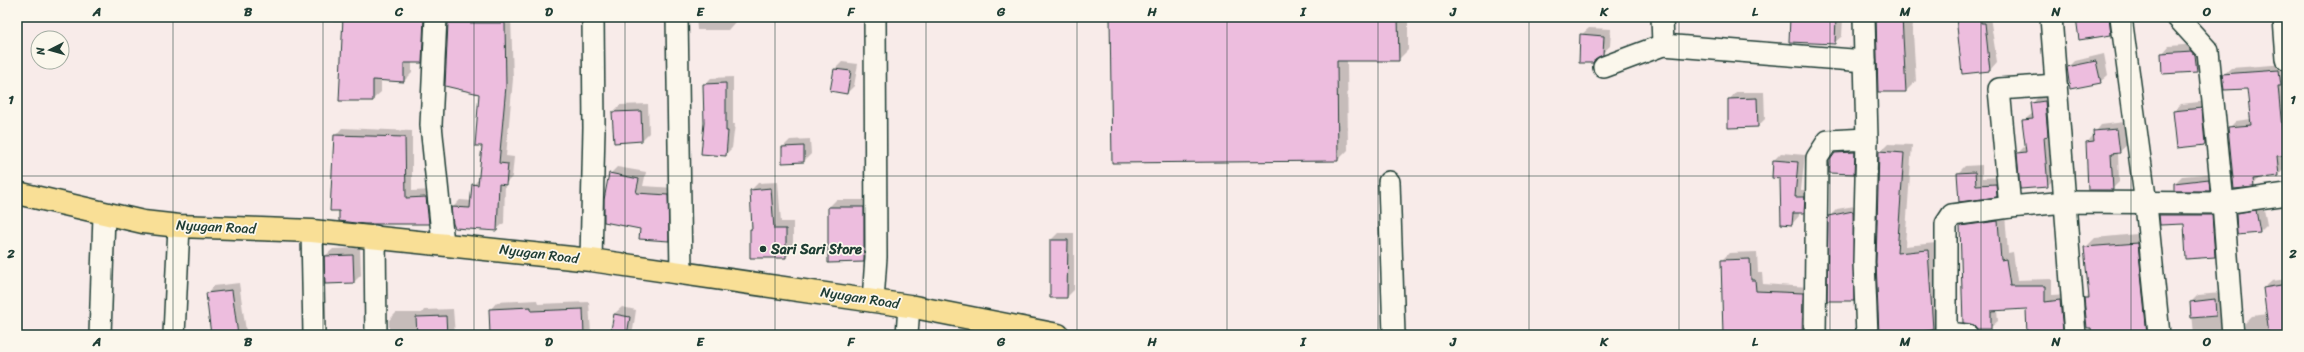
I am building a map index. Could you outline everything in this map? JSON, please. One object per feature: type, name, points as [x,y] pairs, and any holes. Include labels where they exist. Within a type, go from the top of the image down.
[{"type":"main road","name":"Nyugan Road","points":[[17,194],[104,215],[179,226],[312,231],[375,236],[591,260],[681,272],[908,306],[1058,335]]},
{"type":"street","points":[[436,17],[431,125],[443,243]]},
{"type":"street","points":[[591,260],[594,128],[593,17]]},
{"type":"street","points":[[677,17],[681,272]]},
{"type":"street","points":[[873,301],[876,257],[874,17]]},
{"type":"street","points":[[1662,17],[1663,44]]},
{"type":"street","points":[[1864,17],[1867,139],[1864,262],[1866,335]]},
{"type":"street","points":[[2051,17],[2075,335]]},
{"type":"street","points":[[2121,17],[2146,204],[2159,335]]},
{"type":"street","points":[[2177,17],[2208,51],[2223,203],[2233,335]]},
{"type":"street","points":[[2284,19],[2287,59]]},
{"type":"street","points":[[1604,67],[1663,44],[1865,61]]},
{"type":"street","points":[[2010,207],[1999,89],[2056,85]]},
{"type":"street","points":[[1815,335],[1817,158],[1828,141],[1867,139]]},
{"type":"street","points":[[1389,182],[1394,335]]},
{"type":"street","points":[[1967,335],[1946,334],[1946,224],[1952,215],[2010,207],[2066,202],[2146,204],[2223,203],[2287,194]]},
{"type":"street","points":[[100,335],[104,215]]},
{"type":"street","points":[[174,335],[179,226]]},
{"type":"street","points":[[312,231],[314,335]]},
{"type":"street","points":[[375,236],[376,335]]},
{"type":"street","points":[[907,335],[908,306]]},
{"type":"building","points":[[343,17],[424,17],[422,63],[404,63],[404,82],[373,80],[373,101],[339,101]]},
{"type":"building","points":[[1110,17],[1398,17],[1399,61],[1337,61],[1338,161],[1112,163]]},
{"type":"building","points":[[1790,17],[1836,17],[1835,44],[1789,42]]},
{"type":"building","points":[[1876,17],[1902,17],[1906,92],[1878,92]]},
{"type":"building","points":[[1956,17],[1981,17],[1981,23],[1985,23],[1990,71],[1962,74]]},
{"type":"building","points":[[2076,17],[2109,17],[2111,35],[2079,40]]},
{"type":"building","points":[[448,23],[505,23],[506,86],[499,163],[508,164],[506,185],[499,184],[497,231],[455,228],[453,224],[451,207],[470,208],[472,184],[478,185],[482,146],[475,146],[479,94],[445,86]]},
{"type":"building","points":[[1580,34],[1604,36],[1603,55],[1595,59],[1593,63],[1579,63]]},
{"type":"building","points":[[2192,51],[2195,55],[2197,72],[2162,74],[2161,53]]},
{"type":"building","points":[[2096,61],[2101,83],[2070,89],[2067,67]]},
{"type":"building","points":[[834,69],[851,71],[847,94],[830,91]]},
{"type":"building","points":[[2279,70],[2281,86],[2278,86],[2283,139],[2286,138],[2287,155],[2277,156],[2279,176],[2253,179],[2254,187],[2234,189],[2228,127],[2251,125],[2247,89],[2224,90],[2222,74]]},
{"type":"building","points":[[726,83],[726,131],[728,131],[726,156],[701,154],[704,123],[703,84]]},
{"type":"building","points":[[1757,98],[1758,127],[1728,128],[1728,99]]},
{"type":"building","points":[[2045,101],[2048,136],[2044,137],[2048,187],[2020,189],[2017,153],[2026,152],[2022,120],[2033,119],[2031,103]]},
{"type":"building","points":[[2202,108],[2205,145],[2177,148],[2173,111]]},
{"type":"building","points":[[641,111],[642,141],[614,143],[612,112]]},
{"type":"building","points":[[2117,129],[2120,153],[2111,154],[2113,190],[2088,190],[2086,142],[2094,141],[2093,131]]},
{"type":"building","points":[[334,135],[405,137],[406,198],[426,197],[429,224],[364,224],[339,221],[339,211],[330,211]]},
{"type":"building","points":[[804,146],[804,162],[782,163],[782,147]]},
{"type":"building","points":[[1879,151],[1904,153],[1897,253],[1928,250],[1933,330],[1901,335],[1879,335],[1876,262]]},
{"type":"building","points":[[1855,152],[1854,174],[1829,173],[1830,160],[1835,153]]},
{"type":"building","points":[[1773,160],[1798,162],[1795,197],[1805,197],[1804,213],[1793,213],[1792,225],[1781,224],[1780,179],[1772,178]]},
{"type":"building","points":[[1975,172],[1976,185],[1996,184],[1997,197],[1959,202],[1957,173]]},
{"type":"building","points":[[609,173],[639,179],[636,193],[668,195],[669,241],[639,239],[640,229],[604,222],[604,200]]},
{"type":"building","points":[[2209,179],[2210,191],[2174,191],[2174,183]]},
{"type":"building","points":[[771,188],[774,229],[786,229],[786,258],[750,258],[750,229],[752,229],[750,190]]},
{"type":"building","points":[[828,207],[864,207],[864,262],[828,263]]},
{"type":"building","points":[[2256,210],[2260,233],[2237,235],[2236,213]]},
{"type":"building","points":[[1853,211],[1854,301],[1827,301],[1828,216]]},
{"type":"building","points":[[2159,215],[2212,215],[2215,257],[2186,259],[2184,224],[2160,225]]},
{"type":"building","points":[[1998,221],[2001,260],[2006,259],[2010,286],[2045,286],[2045,302],[2060,300],[2063,331],[2049,332],[2049,335],[2027,335],[2026,309],[1991,311],[1991,329],[1977,329],[1974,325],[1963,323],[1960,226]]},
{"type":"building","points":[[1050,240],[1068,240],[1067,298],[1050,298]]},
{"type":"building","points":[[2138,243],[2147,335],[2092,335],[2091,328],[2087,328],[2084,298],[2089,298],[2084,247]]},
{"type":"building","points":[[353,255],[354,283],[325,284],[324,256]]},
{"type":"building","points":[[1750,259],[1751,280],[1755,280],[1756,291],[1803,293],[1802,335],[1723,335],[1721,260]]},
{"type":"building","points":[[2287,284],[2287,335],[2269,335],[2263,288]]},
{"type":"building","points":[[232,290],[238,335],[211,335],[206,293]]},
{"type":"building","points":[[2215,299],[2216,316],[2191,318],[2190,302]]},
{"type":"building","points":[[531,307],[531,311],[583,309],[584,335],[490,335],[489,309]]},
{"type":"building","points":[[614,314],[630,317],[627,335],[610,335]]},
{"type":"building","points":[[446,316],[447,335],[417,335],[416,317]]},
{"type":"place","name":"Sari Sari Store","points":[[763,249]]}]
